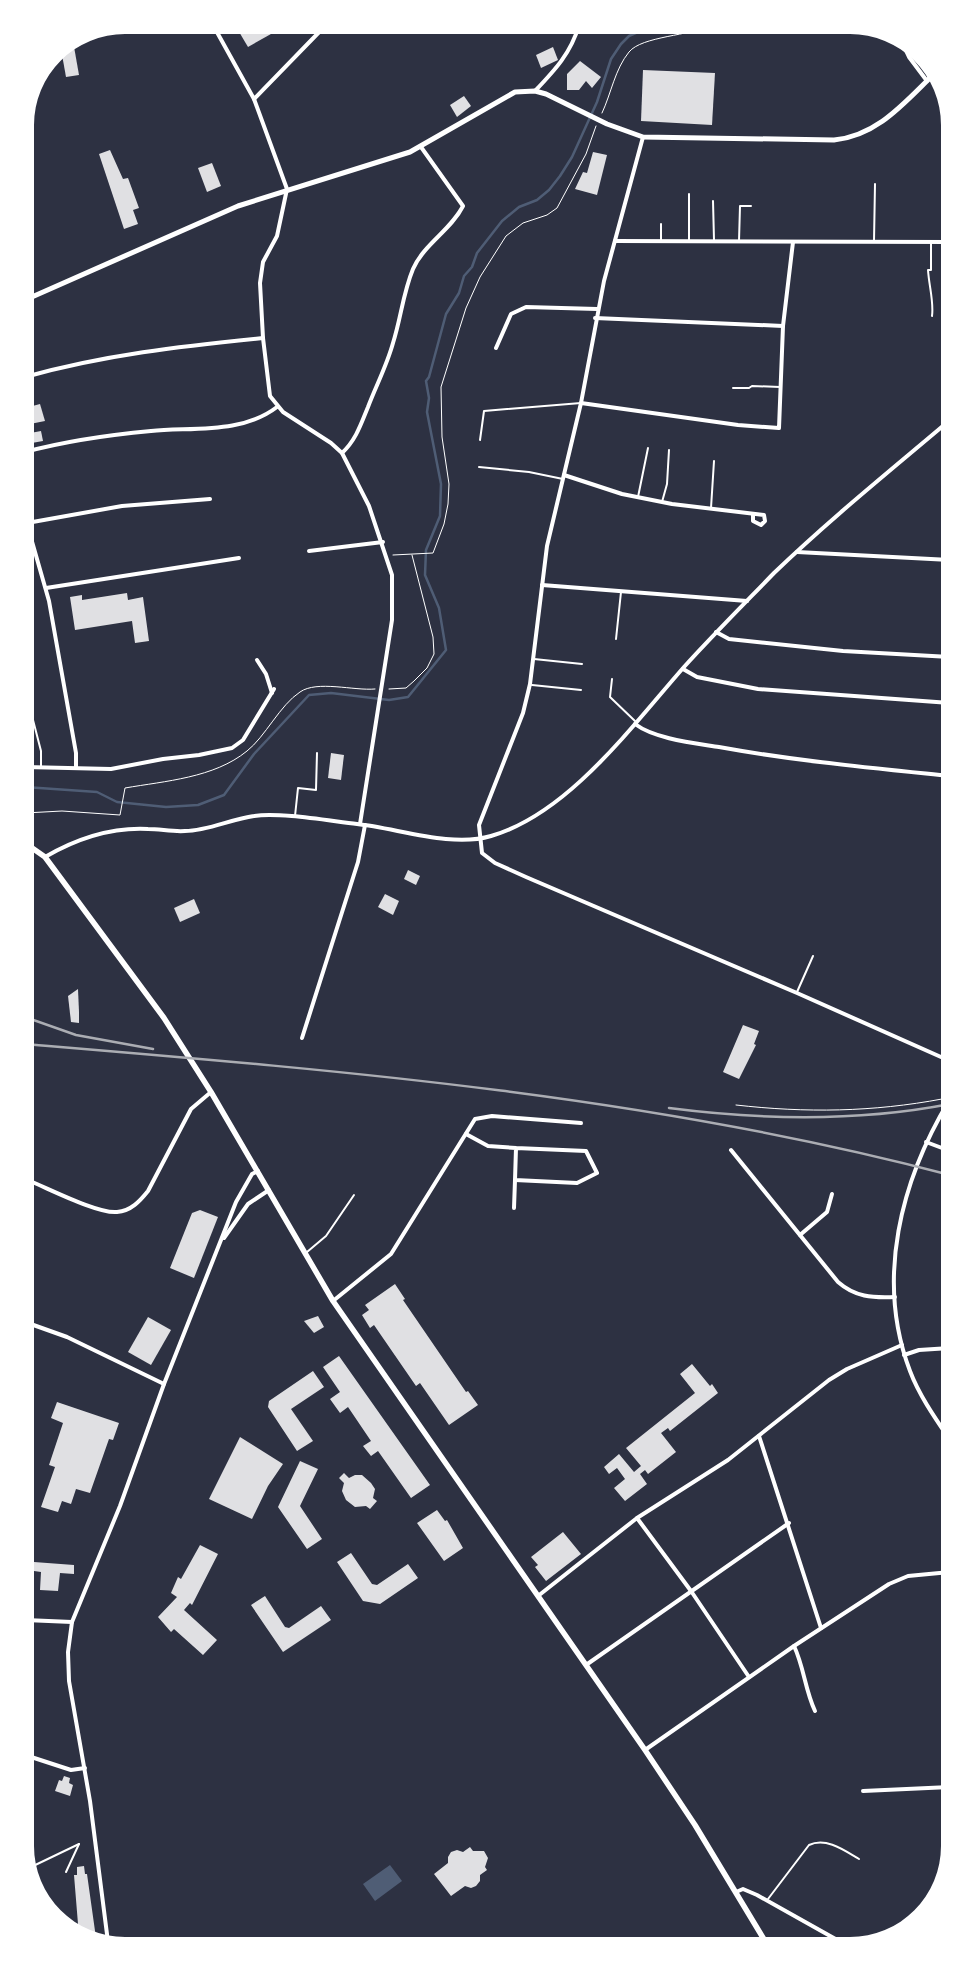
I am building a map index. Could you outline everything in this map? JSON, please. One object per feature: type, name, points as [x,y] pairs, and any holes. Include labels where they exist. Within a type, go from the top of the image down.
[{"type":"main road","points":[[34,850],[44,857],[164,1018],[258,1170],[332,1301],[646,1750],[763,1937]]},
{"type":"street","points":[[218,34],[254,99],[287,189],[277,236],[261,270],[260,294],[263,338],[270,396],[277,407],[331,443],[342,453],[369,506],[383,542],[392,575],[393,605],[379,712],[360,824]]},
{"type":"street","points":[[254,99],[317,34]]},
{"type":"street","points":[[536,91],[565,59],[576,34]]},
{"type":"street","points":[[34,296],[213,216],[287,189],[421,148],[505,96],[524,90],[536,91],[607,124],[643,137],[817,140],[846,138],[873,128],[891,116],[927,81],[908,54]]},
{"type":"street","points":[[643,137],[597,309],[581,403],[547,546],[530,684],[523,713],[479,825],[482,853],[495,863],[797,992],[941,1056]]},
{"type":"street","points":[[342,453],[354,440],[386,364],[393,344],[404,293],[414,267],[422,254],[457,218],[463,206],[421,148]]},
{"type":"street","points":[[614,241],[941,242]]},
{"type":"street","points":[[581,403],[738,425],[779,428],[782,326],[793,242]]},
{"type":"street","points":[[496,348],[511,314],[526,307],[597,309]]},
{"type":"street","points":[[595,318],[782,326]]},
{"type":"street","points":[[34,375],[85,361],[138,352],[263,338]]},
{"type":"street","points":[[34,450],[113,435],[229,426],[260,418],[277,407]]},
{"type":"street","points":[[44,857],[83,838],[107,832],[144,828],[188,832],[255,816],[360,824],[446,838],[479,839],[523,823],[556,803],[636,723],[716,632],[796,552],[847,506],[941,428]]},
{"type":"street","points":[[563,477],[662,502],[753,514]]},
{"type":"street","points":[[34,522],[138,504],[210,499]]},
{"type":"street","points":[[309,551],[383,542]]},
{"type":"street","points":[[34,547],[46,588],[76,753],[76,768]]},
{"type":"street","points":[[796,552],[941,560]]},
{"type":"street","points":[[46,588],[239,558]]},
{"type":"street","points":[[542,585],[747,601]]},
{"type":"street","points":[[716,632],[728,639],[843,651],[941,656]]},
{"type":"street","points":[[34,767],[110,769],[163,759],[200,756],[232,748],[243,740],[273,691],[266,674],[257,660]]},
{"type":"street","points":[[683,669],[697,677],[758,689],[941,702]]},
{"type":"street","points":[[636,723],[642,730],[684,742],[794,760],[941,775]]},
{"type":"street","points":[[302,1038],[358,862],[365,825]]},
{"type":"street","points":[[34,1183],[102,1210],[117,1212],[128,1209],[140,1202],[148,1191],[191,1109],[211,1092]]},
{"type":"street","points":[[941,1115],[926,1142],[907,1194],[895,1249],[895,1297],[904,1355],[919,1390],[941,1425]]},
{"type":"street","points":[[332,1301],[391,1254],[475,1119],[480,1117],[581,1123]]},
{"type":"street","points":[[466,1134],[488,1146],[586,1151],[597,1173],[577,1183],[515,1180]]},
{"type":"street","points":[[926,1142],[941,1148]]},
{"type":"street","points":[[514,1208],[516,1148]]},
{"type":"street","points":[[731,1150],[838,1282],[848,1291],[873,1298],[895,1297]]},
{"type":"street","points":[[107,1936],[85,1768],[69,1681],[69,1642],[72,1622],[120,1506],[164,1384],[242,1189],[252,1174],[258,1170]]},
{"type":"street","points":[[221,1242],[248,1204],[269,1190]]},
{"type":"street","points":[[800,1234],[827,1212],[832,1194]]},
{"type":"street","points":[[34,1325],[67,1337],[164,1384]]},
{"type":"street","points":[[538,1596],[637,1518],[728,1460],[841,1372],[902,1346]]},
{"type":"street","points":[[904,1355],[919,1350],[941,1349]]},
{"type":"street","points":[[759,1436],[789,1523],[821,1628]]},
{"type":"street","points":[[637,1518],[691,1591],[749,1677]]},
{"type":"street","points":[[586,1665],[789,1523]]},
{"type":"street","points":[[646,1750],[794,1646],[898,1580],[922,1574],[941,1573]]},
{"type":"street","points":[[34,1620],[72,1622]]},
{"type":"street","points":[[794,1646],[802,1662],[810,1701],[815,1711]]},
{"type":"street","points":[[34,1758],[71,1770],[85,1768]]},
{"type":"street","points":[[863,1791],[941,1787]]},
{"type":"street","points":[[736,1892],[744,1889],[832,1937]]},
{"type":"lane","points":[[874,243],[875,184]]},
{"type":"lane","points":[[689,194],[689,240]]},
{"type":"lane","points":[[713,201],[714,240]]},
{"type":"lane","points":[[739,241],[740,206],[751,206]]},
{"type":"lane","points":[[661,224],[661,241]]},
{"type":"lane","points":[[931,243],[932,270],[928,270],[930,296],[934,306],[932,316]]},
{"type":"lane","points":[[733,388],[749,388],[752,386],[780,387]]},
{"type":"lane","points":[[480,440],[484,411],[581,403]]},
{"type":"lane","points":[[638,497],[648,448]]},
{"type":"lane","points":[[662,502],[666,484],[669,450]]},
{"type":"lane","points":[[711,509],[714,461]]},
{"type":"lane","points":[[479,467],[563,477]]},
{"type":"lane","points":[[616,639],[621,592]]},
{"type":"lane","points":[[534,659],[582,664]]},
{"type":"lane","points":[[612,679],[610,697],[636,723]]},
{"type":"lane","points":[[530,684],[581,690]]},
{"type":"lane","points":[[34,725],[39,745],[41,767]]},
{"type":"lane","points":[[295,818],[298,788],[316,790],[317,753]]},
{"type":"lane","points":[[797,992],[813,956]]},
{"type":"lane","points":[[306,1254],[326,1236],[354,1195]]},
{"type":"lane","points":[[767,1901],[809,1844],[817,1841],[826,1843],[859,1859]]},
{"type":"lane","points":[[35,1865],[79,1844],[66,1872]]},
{"type":"path","points":[[602,113],[621,66],[628,53],[636,45],[646,41],[688,34]]},
{"type":"path","points":[[387,556],[433,553],[444,524],[449,484],[442,437],[440,387],[466,308],[480,277],[506,236],[523,223],[547,215],[557,208],[586,154],[598,122]]},
{"type":"path","points":[[382,689],[406,688],[427,668],[434,654],[433,637],[411,554]]},
{"type":"path","points":[[34,813],[62,811],[120,815],[124,790]]},
{"type":"path","points":[[736,1105],[828,1112],[941,1099]]},
{"type":"water","points":[[390,1865],[402,1881],[375,1901],[363,1884]]},
{"type":"building","points":[[240,34],[271,34],[248,47]]},
{"type":"building","points":[[553,47],[558,60],[541,68],[536,55]]},
{"type":"building","points":[[74,49],[79,75],[66,77],[63,58]]},
{"type":"building","points":[[580,61],[601,77],[592,88],[586,81],[579,90],[567,90],[567,74]]},
{"type":"building","points":[[643,70],[715,73],[712,125],[641,121]]},
{"type":"building","points":[[464,96],[471,106],[457,117],[450,105]]},
{"type":"building","points":[[110,150],[123,179],[128,178],[139,208],[133,210],[138,224],[124,229],[99,154]]},
{"type":"building","points":[[593,152],[607,155],[597,195],[575,189],[583,172],[587,173]]},
{"type":"building","points":[[212,163],[221,186],[207,192],[198,168]]},
{"type":"building","points":[[40,404],[45,421],[34,423],[34,406]]},
{"type":"building","points":[[41,431],[43,441],[34,443],[34,432]]},
{"type":"building","points":[[127,593],[128,600],[143,597],[149,641],[135,643],[132,621],[75,630],[70,597],[82,595],[82,600]]},
{"type":"building","points":[[331,753],[344,755],[341,780],[328,778]]},
{"type":"building","points":[[408,870],[420,876],[416,885],[404,879]]},
{"type":"building","points":[[385,894],[399,901],[393,915],[378,907]]},
{"type":"building","points":[[194,899],[200,913],[180,922],[174,908]]},
{"type":"building","points":[[78,989],[79,1023],[71,1022],[68,996]]},
{"type":"building","points":[[743,1025],[759,1031],[754,1044],[756,1045],[739,1079],[723,1072]]},
{"type":"building","points":[[200,1210],[218,1217],[194,1278],[170,1268],[192,1213]]},
{"type":"building","points":[[395,1284],[405,1299],[403,1300],[466,1392],[468,1391],[478,1405],[449,1425],[420,1383],[416,1386],[374,1325],[370,1328],[362,1315],[369,1310],[365,1305]]},
{"type":"building","points":[[318,1316],[324,1327],[314,1333],[304,1321]]},
{"type":"building","points":[[148,1317],[171,1330],[151,1365],[128,1352]]},
{"type":"building","points":[[339,1356],[430,1485],[411,1498],[378,1451],[371,1456],[363,1446],[371,1441],[348,1407],[340,1413],[330,1399],[340,1392],[323,1367]]},
{"type":"building","points":[[692,1364],[710,1386],[712,1384],[718,1393],[670,1431],[668,1428],[661,1433],[676,1452],[648,1474],[645,1470],[640,1474],[647,1484],[625,1501],[614,1488],[625,1479],[617,1468],[609,1474],[604,1467],[619,1454],[634,1472],[641,1466],[626,1448],[695,1393],[680,1374]]},
{"type":"building","points":[[313,1371],[324,1387],[291,1409],[313,1441],[297,1451],[268,1407],[269,1401]]},
{"type":"building","points":[[57,1402],[119,1423],[113,1440],[109,1439],[90,1493],[76,1489],[71,1504],[62,1501],[58,1512],[41,1507],[55,1467],[49,1465],[63,1423],[51,1418]]},
{"type":"building","points":[[240,1437],[283,1464],[268,1486],[252,1519],[209,1499]]},
{"type":"building","points":[[300,1461],[318,1469],[300,1506],[322,1539],[307,1549],[278,1507]]},
{"type":"building","points":[[344,1473],[349,1478],[355,1475],[362,1475],[371,1483],[375,1489],[373,1498],[377,1501],[370,1509],[366,1506],[355,1507],[346,1500],[342,1491],[344,1483],[339,1478]]},
{"type":"building","points":[[437,1510],[445,1521],[447,1520],[463,1548],[444,1561],[417,1523]]},
{"type":"building","points":[[563,1532],[581,1554],[546,1581],[535,1567],[538,1565],[531,1557]]},
{"type":"building","points":[[200,1545],[218,1554],[192,1605],[190,1603],[184,1610],[217,1640],[203,1655],[174,1629],[171,1632],[158,1617],[177,1597],[171,1593],[178,1577],[181,1579]]},
{"type":"building","points":[[351,1553],[372,1584],[377,1585],[408,1564],[418,1578],[380,1604],[363,1601],[337,1562]]},
{"type":"building","points":[[34,1562],[74,1565],[74,1574],[60,1573],[58,1591],[40,1590],[41,1572],[34,1571]]},
{"type":"building","points":[[265,1596],[285,1627],[289,1628],[321,1606],[331,1620],[283,1652],[251,1605]]},
{"type":"building","points":[[64,1776],[70,1778],[69,1783],[73,1785],[70,1796],[55,1791],[59,1780],[62,1781]]},
{"type":"building","points":[[470,1847],[473,1851],[484,1851],[488,1858],[485,1867],[487,1870],[480,1875],[480,1881],[476,1886],[471,1888],[465,1886],[451,1896],[434,1874],[448,1863],[448,1857],[451,1852],[457,1850],[463,1852]]},
{"type":"building","points":[[84,1866],[85,1874],[87,1874],[95,1932],[77,1924],[74,1875],[77,1875],[77,1867]]},
{"type":"waterway","points":[[34,788],[97,792],[117,802],[166,807],[198,805],[224,795],[254,754],[309,695],[331,693],[389,700],[408,697],[446,650],[439,608],[425,575],[426,550],[440,516],[441,484],[427,412],[429,398],[426,381],[429,377],[446,314],[459,293],[464,276],[472,267],[477,253],[502,221],[519,207],[537,200],[549,190],[560,176],[572,157],[597,102],[611,59],[621,44],[633,34]]},
{"type":"railway","points":[[34,1020],[76,1035],[153,1049]]},
{"type":"railway","points":[[34,1045],[374,1076],[606,1105],[722,1124],[836,1147],[941,1173]]},
{"type":"railway","points":[[669,1108],[739,1115],[810,1117],[880,1114],[941,1106]]}]
